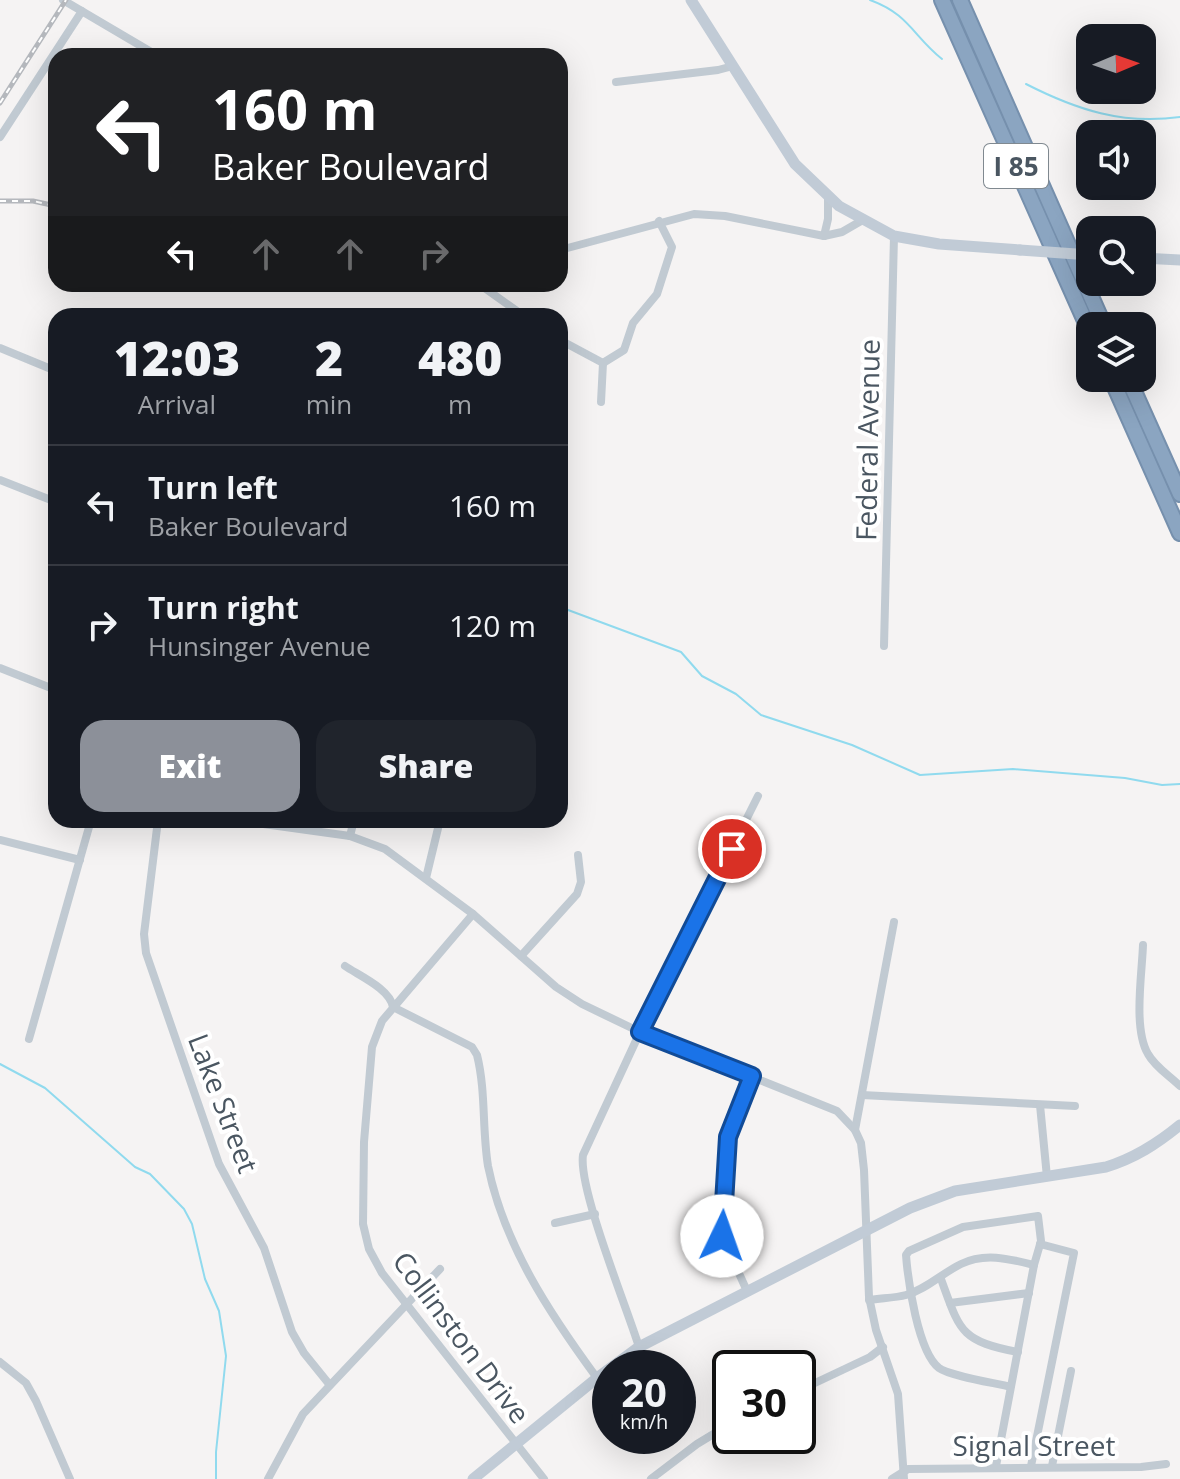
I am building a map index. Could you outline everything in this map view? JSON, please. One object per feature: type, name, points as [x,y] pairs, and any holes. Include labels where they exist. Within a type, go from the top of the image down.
[{"type":"highway","name":"I 85","points":[[942,0],[1081,312]]},
{"type":"highway","name":"I 85","points":[[960,0],[1098,312]]},
{"type":"highway","points":[[1117,392],[1180,533]]},
{"type":"highway","points":[[1134,392],[1180,494]]},
{"type":"street","points":[[63,0],[144,48]]},
{"type":"street","points":[[691,0],[795,164],[828,199],[861,221],[894,236],[930,243],[1076,254]]},
{"type":"street","points":[[58,48],[82,11]]},
{"type":"street","points":[[0,137],[48,63]]},
{"type":"street","points":[[616,82],[733,66]]},
{"type":"street","points":[[824,236],[828,199]]},
{"type":"street","points":[[568,248],[659,221],[706,213],[824,236],[842,232],[861,221]]},
{"type":"street","points":[[603,363],[624,350],[633,323],[657,294],[672,247],[659,221]]},
{"type":"street","name":"Federal Avenue","points":[[884,646],[894,236]]},
{"type":"street","points":[[1156,259],[1180,260]]},
{"type":"street","points":[[490,292],[513,308]]},
{"type":"street","points":[[568,344],[603,363]]},
{"type":"street","points":[[0,348],[48,368]]},
{"type":"street","points":[[601,402],[603,363]]},
{"type":"street","points":[[0,480],[48,499]]},
{"type":"street","points":[[0,668],[48,687]]},
{"type":"street","points":[[639,1347],[595,1214],[582,1168],[583,1155],[640,1032],[758,796]]},
{"type":"street","points":[[29,1039],[89,828]]},
{"type":"street","name":"Lake Street","points":[[157,828],[144,934],[146,953],[219,1164],[264,1248],[292,1332],[329,1384]]},
{"type":"street","points":[[292,828],[350,836],[385,849],[473,914],[569,996],[599,1014],[837,1111],[855,1130],[861,1143],[868,1230],[869,1300],[895,1384],[901,1415],[904,1476]]},
{"type":"street","points":[[350,836],[352,828]]},
{"type":"street","points":[[426,878],[438,828]]},
{"type":"street","points":[[0,840],[80,860]]},
{"type":"street","points":[[521,956],[577,894],[581,882],[578,855]]},
{"type":"street","name":"Collinston Drive","points":[[473,914],[393,1007],[380,1025],[370,1053],[363,1224],[376,1263],[544,1479]]},
{"type":"street","points":[[855,1130],[894,922]]},
{"type":"street","points":[[1143,945],[1143,1043],[1152,1060],[1180,1086]]},
{"type":"street","points":[[345,966],[386,995],[393,1001],[393,1007],[472,1047],[477,1055],[481,1068],[486,1153],[506,1226],[557,1324],[592,1371]]},
{"type":"street","points":[[747,1291],[722,1236],[722,1228],[728,1137],[752,1076]]},
{"type":"street","points":[[862,1095],[1075,1106]]},
{"type":"street","points":[[1040,1105],[1047,1177]]},
{"type":"street","points":[[635,1350],[940,1195],[1106,1167],[1146,1151],[1180,1125]]},
{"type":"street","points":[[555,1223],[595,1214]]},
{"type":"street","points":[[996,1466],[1040,1244],[1038,1216],[963,1227],[906,1255],[909,1294],[930,1359],[941,1370],[1011,1387]]},
{"type":"street","points":[[1031,1466],[1074,1253],[1040,1244]]},
{"type":"street","points":[[869,1300],[909,1294],[941,1279],[962,1264],[985,1258],[1002,1257],[1034,1265]]},
{"type":"street","points":[[268,1479],[303,1414],[440,1269]]},
{"type":"street","points":[[941,1279],[957,1324],[967,1334],[979,1343],[1018,1352]]},
{"type":"street","points":[[950,1303],[1029,1293]]},
{"type":"street","points":[[816,1382],[870,1357],[883,1347]]},
{"type":"street","points":[[0,1362],[26,1383],[70,1479]]},
{"type":"street","points":[[1052,1466],[1071,1371]]},
{"type":"street","points":[[473,1479],[592,1382]]},
{"type":"street","points":[[651,1479],[712,1435]]},
{"type":"street","name":"Signal Street","points":[[892,1479],[904,1476],[908,1469],[1141,1467],[1166,1464]]},
{"type":"waterway","points":[[870,0],[894,12],[942,59]]},
{"type":"waterway","points":[[1026,84],[1101,113],[1139,119],[1180,117]]},
{"type":"waterway","points":[[568,610],[681,652],[702,676],[736,694],[761,715],[852,745],[920,775],[1013,769],[1125,778],[1162,785],[1180,784]]},
{"type":"waterway","points":[[0,1064],[45,1088],[135,1167],[150,1174],[184,1209],[192,1224],[205,1279],[219,1311],[226,1356],[216,1479]]},
{"type":"railway","points":[[0,103],[66,0]]},
{"type":"railway","points":[[0,201],[48,204]]},
{"type":"route","points":[[722,1236],[728,1137],[752,1076],[640,1032],[732,849]]}]
